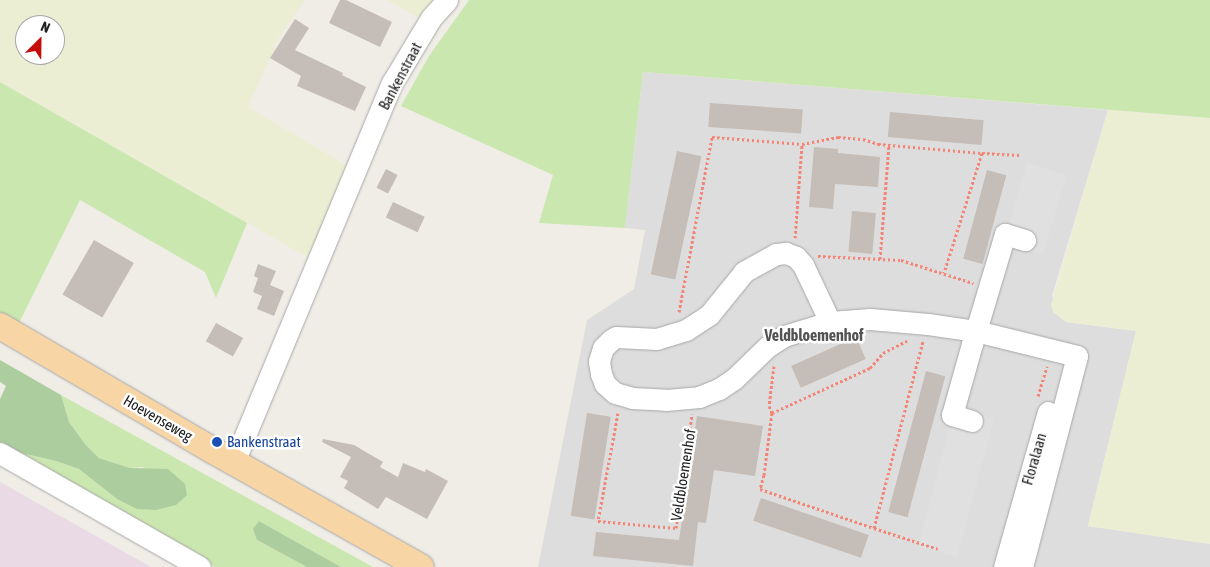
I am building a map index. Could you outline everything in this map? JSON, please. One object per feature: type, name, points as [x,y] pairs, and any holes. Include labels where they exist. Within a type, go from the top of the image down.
[{"type":"main road","name":"Hoevenseweg","points":[[0,326],[234,462],[421,567]]},
{"type":"street","name":"Bankenstraat","points":[[234,462],[392,83],[431,18],[447,0]]},
{"type":"street","points":[[972,421],[952,415],[976,330],[1005,234],[1025,240]]},
{"type":"street","points":[[830,322],[809,275],[795,258],[776,254],[758,262],[744,272],[709,315],[686,330],[675,335],[647,339],[616,337],[603,348],[599,361],[601,374],[605,384],[615,393],[622,395],[640,399],[694,398],[719,390],[734,379],[767,347],[784,336],[830,322],[870,319],[927,328],[976,330],[1071,354]]},
{"type":"street","name":"Floralaan","points":[[1004,567],[1071,354]]},
{"type":"street","name":"Floralaan","points":[[1022,567],[1071,354]]},
{"type":"street","points":[[0,453],[200,567]]},
{"type":"path","points":[[675,335],[712,137],[802,144],[838,137],[863,139],[878,144],[1020,155]]},
{"type":"path","points":[[802,144],[794,242],[795,258],[809,256],[908,262],[989,289]]},
{"type":"path","points":[[880,259],[889,145]]},
{"type":"path","points":[[944,273],[982,153]]},
{"type":"path","points":[[772,413],[870,368],[883,353],[927,328]]},
{"type":"path","points":[[874,528],[927,328]]},
{"type":"path","points":[[777,340],[768,406],[772,413],[764,475],[760,489],[938,549]]},
{"type":"path","name":"Veldbloemenhof","points":[[622,395],[598,521],[676,528],[694,398]]},
{"type":"shaded area","points":[[643,72],[1108,110],[1052,296],[1066,322],[1136,331],[1088,526],[1210,544],[1210,567],[538,567],[587,320],[634,289],[645,230],[625,228]]},
{"type":"shaded area","points":[[1027,163],[1067,175],[1043,254],[1016,245],[1009,224]]},
{"type":"shaded area","points":[[967,411],[994,419],[957,557],[918,547],[950,426],[962,429]]},
{"type":"shaded area","points":[[0,482],[151,567],[0,567]]},
{"type":"green space","points":[[0,0],[305,0],[280,36],[248,107],[348,166],[309,258],[0,82]]},
{"type":"green space","points":[[387,0],[438,0],[423,20]]},
{"type":"green space","points":[[469,0],[1210,0],[1210,118],[643,72],[625,228],[539,223],[553,175],[401,106],[429,56]]},
{"type":"green space","points":[[0,82],[247,223],[216,298],[205,272],[80,200],[18,325],[0,315]]},
{"type":"green space","points":[[1108,110],[1210,118],[1210,544],[1088,526],[1136,331],[1066,322],[1053,312],[1051,305]]},
{"type":"green space","points":[[0,360],[61,395],[69,422],[85,444],[99,458],[130,468],[168,469],[185,484],[187,495],[176,505],[156,510],[137,509],[117,499],[79,469],[56,461],[17,452],[0,442],[0,399],[6,386],[0,382]]},
{"type":"green space","points":[[61,395],[373,567],[341,567],[259,521],[257,540],[307,567],[215,567],[17,452],[56,461],[79,469],[117,499],[144,467],[130,468],[99,458],[85,444],[69,422]]},
{"type":"green space","points":[[259,521],[341,567],[307,567],[257,540],[253,529]]},
{"type":"building","points":[[340,0],[346,0],[392,22],[380,47],[329,23]]},
{"type":"building","points":[[295,19],[309,28],[295,50],[343,73],[342,75],[366,87],[355,111],[297,86],[301,76],[270,58]]},
{"type":"building","points":[[710,103],[803,109],[801,133],[708,127]]},
{"type":"building","points":[[890,112],[984,120],[981,145],[888,137]]},
{"type":"building","points":[[814,147],[838,149],[838,153],[880,157],[878,187],[835,184],[833,209],[809,207]]},
{"type":"building","points":[[677,151],[701,156],[675,279],[651,274]]},
{"type":"building","points":[[386,169],[398,175],[388,194],[376,188]]},
{"type":"building","points":[[987,170],[1006,175],[983,264],[963,259]]},
{"type":"building","points":[[393,202],[425,217],[418,232],[386,217]]},
{"type":"building","points":[[852,211],[876,213],[872,254],[848,252]]},
{"type":"building","points":[[94,240],[134,263],[102,318],[62,295]]},
{"type":"building","points":[[258,264],[276,271],[270,285],[284,291],[274,316],[257,309],[262,296],[253,292],[258,278],[254,276]]},
{"type":"building","points":[[216,323],[243,338],[233,356],[206,341]]},
{"type":"building","points":[[856,337],[866,359],[801,388],[791,366]]},
{"type":"building","points":[[926,371],[945,376],[908,517],[888,512]]},
{"type":"building","points":[[587,413],[611,417],[594,519],[571,516]]},
{"type":"building","points":[[697,416],[763,426],[755,476],[714,470],[706,523],[698,522],[693,566],[593,556],[596,532],[679,540]]},
{"type":"building","points":[[323,439],[354,445],[383,462],[380,467],[398,477],[403,463],[425,472],[426,469],[448,481],[427,519],[386,497],[378,509],[344,488],[348,481],[340,477],[351,457],[322,442]]},
{"type":"building","points":[[761,498],[869,535],[861,558],[753,521]]},
{"type":"place","name":"Bankenstraat","points":[[217,442]]},
{"type":"district","name":"Veldbloemenhof","points":[[814,335]]}]
